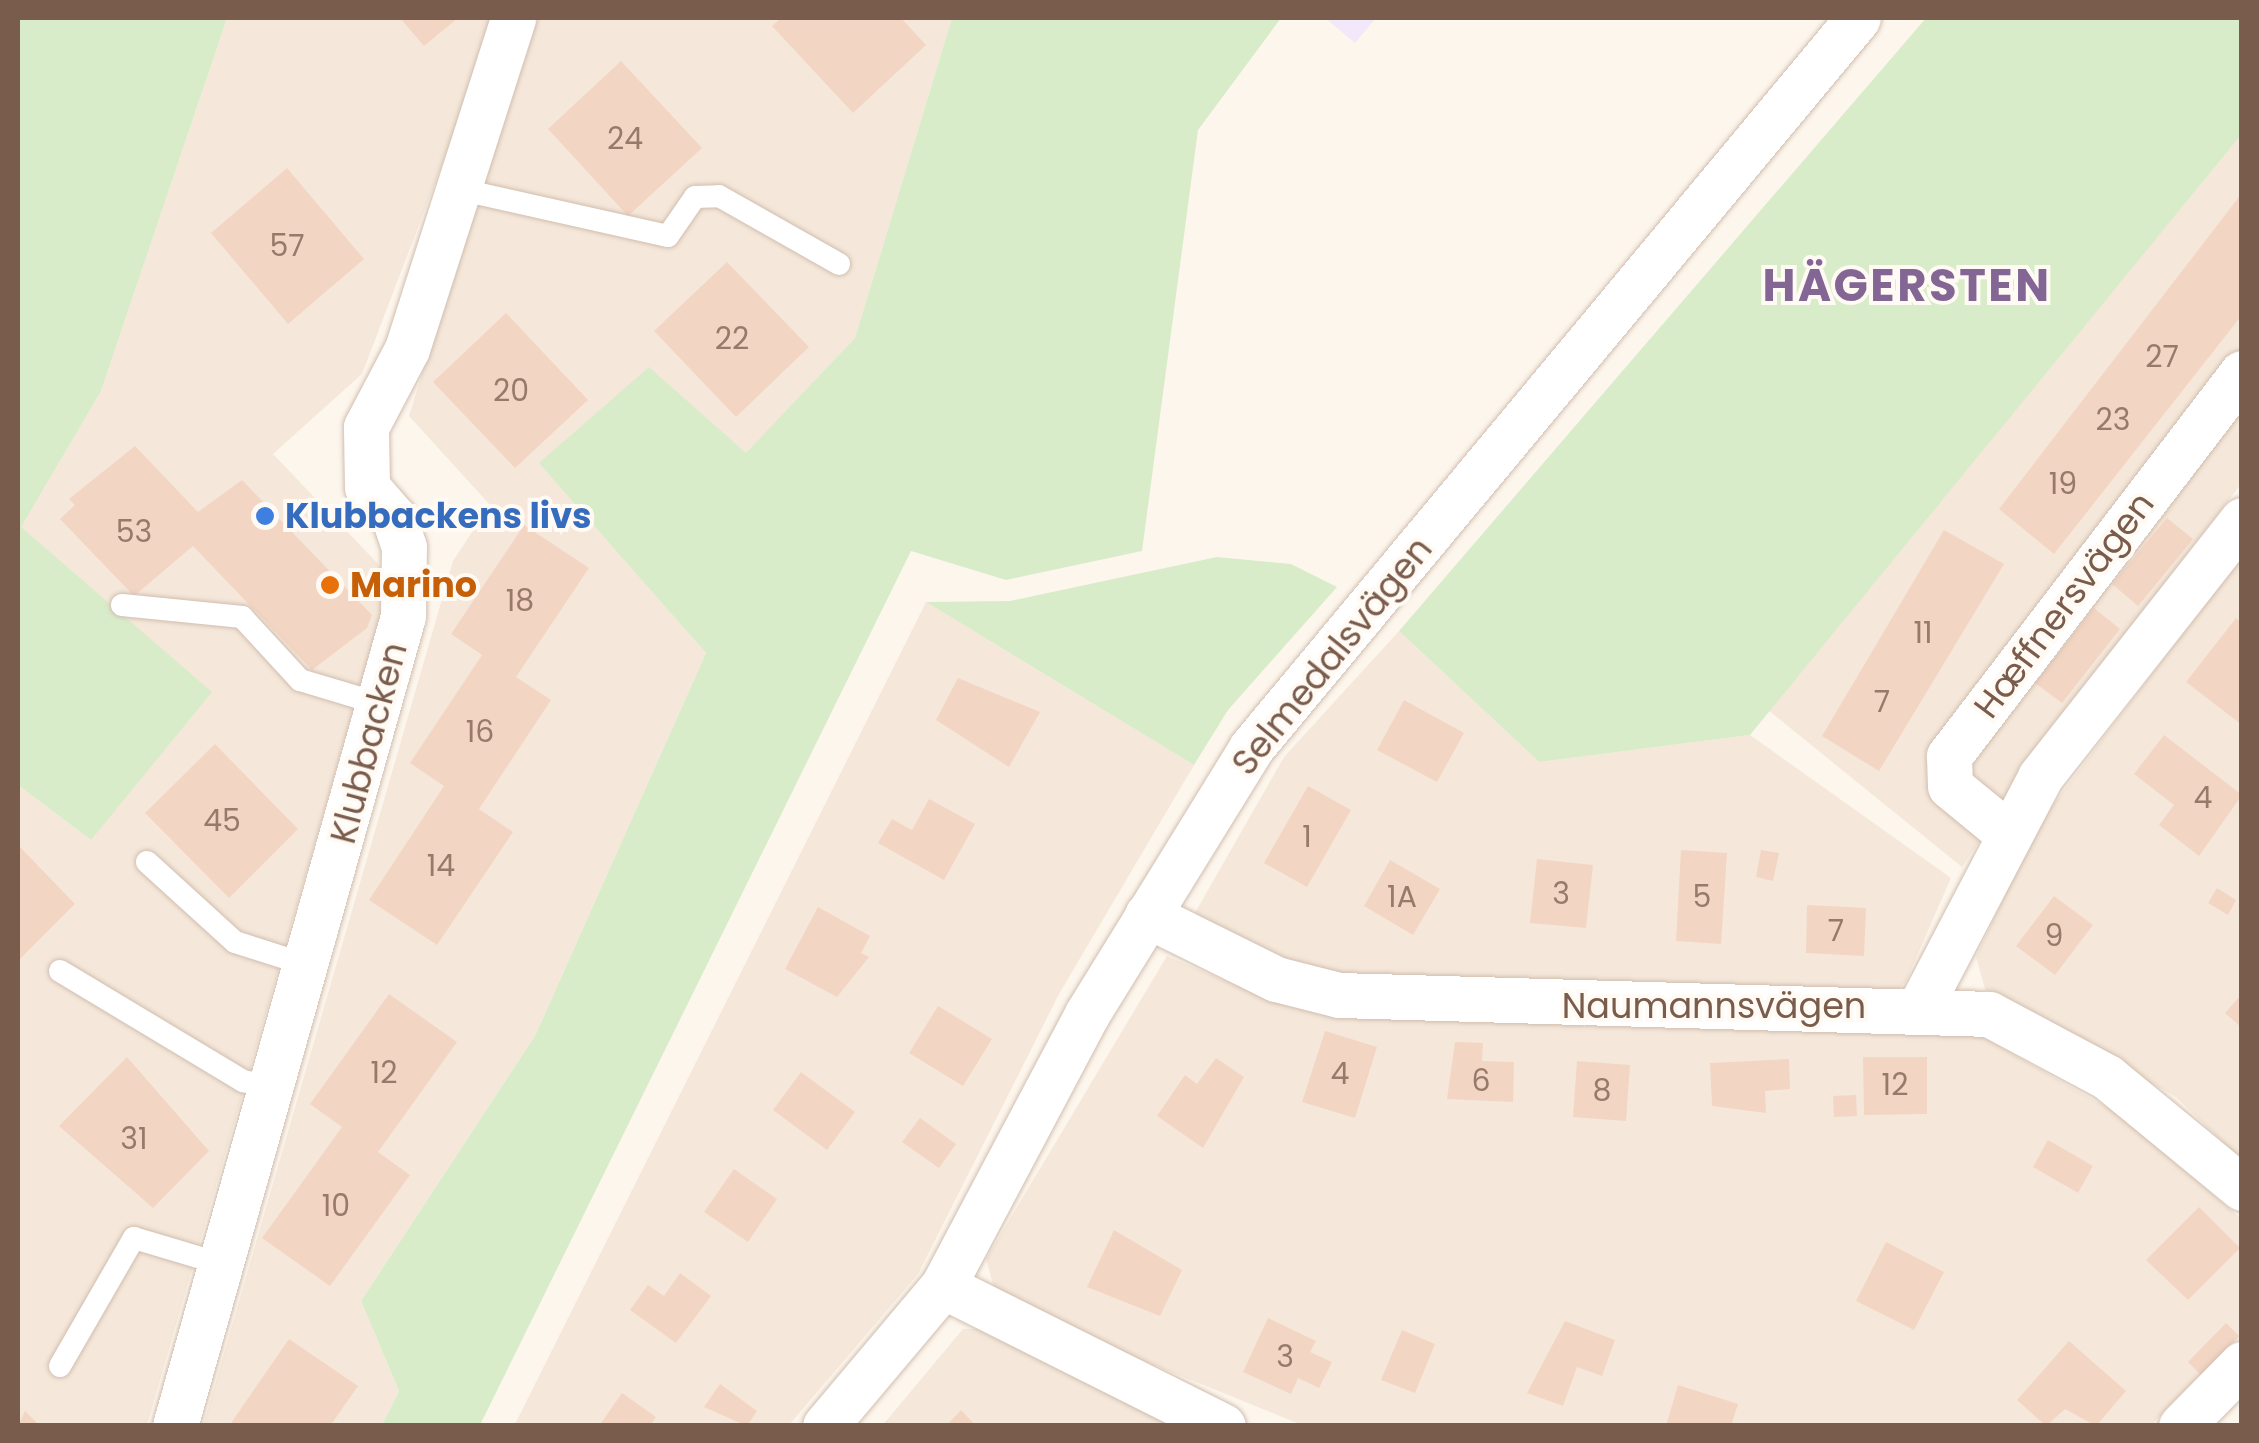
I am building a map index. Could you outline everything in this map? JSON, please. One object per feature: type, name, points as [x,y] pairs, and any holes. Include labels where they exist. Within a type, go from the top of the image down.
[{"type":"street","name":"Klubbacken","points":[[175,1426],[403,616],[404,547],[394,518],[367,488],[366,426],[407,349],[514,18]]},
{"type":"street","name":"Selmedalsvägen","points":[[825,1426],[943,1286],[1147,915],[1288,701],[1843,23]]},
{"type":"street","name":"Hæffnersvägen","points":[[2006,832],[1950,786],[1949,756],[2242,372]]},
{"type":"street","points":[[1920,1007],[2006,832],[2077,722],[2242,520]]},
{"type":"street","name":"Naumannsvägen","points":[[1147,915],[1276,979],[1339,996],[1920,1007],[1989,1014],[2040,1037],[2140,1102],[2242,1188]]},
{"type":"street","points":[[943,1286],[1223,1426]]},
{"type":"street","points":[[2182,1426],[2242,1364]]},
{"type":"lane","points":[[458,188],[668,236],[695,197],[719,196],[839,264]]},
{"type":"lane","points":[[122,605],[242,617],[300,680],[380,704]]},
{"type":"lane","points":[[147,862],[235,942],[307,966]]},
{"type":"lane","points":[[60,971],[242,1081],[271,1087]]},
{"type":"lane","points":[[60,1366],[134,1238],[221,1264]]},
{"type":"shaded area","points":[[227,18],[498,18],[362,374],[273,454],[381,567],[387,593],[147,1425],[18,1425],[18,785],[91,840],[20,527],[101,391]]},
{"type":"shaded area","points":[[532,18],[952,18],[855,338],[746,454],[540,462],[706,653],[535,1036],[361,1301],[399,1391],[382,1425],[203,1426],[453,561],[490,505],[409,416]]},
{"type":"shaded area","points":[[1325,18],[1376,18],[1355,43]]},
{"type":"shaded area","points":[[2241,135],[2241,484],[2062,717],[1962,867],[1768,710]]},
{"type":"shaded area","points":[[2241,557],[2241,1160],[2176,1097],[1985,989],[1976,957],[2039,823]]},
{"type":"shaded area","points":[[926,602],[1194,765],[1059,994],[918,1274],[789,1425],[514,1426]]},
{"type":"shaded area","points":[[1399,631],[1539,762],[1750,735],[1951,878],[1905,983],[1895,992],[1332,979],[1192,918],[1284,757]]},
{"type":"shaded area","points":[[1167,956],[1263,997],[1981,1036],[2124,1117],[2241,1219],[2241,1336],[2151,1425],[1302,1425],[998,1302],[986,1259]]},
{"type":"shaded area","points":[[963,1329],[979,1329],[1174,1425],[882,1426]]},
{"type":"green space","points":[[18,18],[227,18],[101,391],[21,527],[212,692],[91,840],[18,785]]},
{"type":"green space","points":[[952,18],[1281,18],[1198,130],[1142,551],[1006,580],[911,551],[480,1425],[382,1425],[399,1391],[361,1301],[535,1036],[706,653],[539,463],[649,367],[746,453],[855,338]]},
{"type":"green space","points":[[1926,18],[2241,18],[2241,135],[1750,735],[1539,762],[1399,631]]},
{"type":"green space","points":[[1217,557],[1291,564],[1337,587],[1228,710],[1194,765],[926,602],[1010,601]]},
{"type":"building","points":[[400,18],[458,18],[424,46]]},
{"type":"building","points":[[781,18],[901,18],[926,45],[853,113],[772,26]]},
{"type":"building","points":[[621,61],[702,148],[628,216],[548,129]]},
{"type":"building","points":[[287,168],[364,259],[288,324],[211,233]]},
{"type":"building","points":[[2242,193],[2242,315],[2054,554],[1999,509]]},
{"type":"building","points":[[727,262],[809,347],[736,417],[654,331]]},
{"type":"building","points":[[506,313],[588,400],[515,468],[433,382]]},
{"type":"building","points":[[135,446],[198,512],[242,480],[372,615],[367,628],[312,670],[193,546],[134,596],[60,519],[75,505],[69,499]]},
{"type":"building","points":[[2167,518],[2193,539],[2138,606],[2112,584]]},
{"type":"building","points":[[524,525],[589,568],[516,677],[551,700],[479,809],[513,832],[437,945],[369,900],[444,786],[410,763],[482,655],[451,634]]},
{"type":"building","points":[[1944,530],[2004,564],[1879,771],[1822,736]]},
{"type":"building","points":[[2094,608],[2120,629],[2062,703],[2035,683]]},
{"type":"building","points":[[2236,618],[2242,623],[2242,725],[2186,682]]},
{"type":"building","points":[[958,678],[1040,712],[1009,767],[936,720]]},
{"type":"building","points":[[1404,700],[1464,733],[1437,782],[1377,750]]},
{"type":"building","points":[[2164,735],[2242,795],[2199,856],[2159,825],[2174,805],[2134,774]]},
{"type":"building","points":[[215,744],[298,829],[229,898],[145,813]]},
{"type":"building","points":[[1308,786],[1351,810],[1307,887],[1264,863]]},
{"type":"building","points":[[929,799],[975,824],[944,880],[878,843],[892,819],[912,830]]},
{"type":"building","points":[[18,845],[75,904],[18,961]]},
{"type":"building","points":[[1681,850],[1727,853],[1721,944],[1676,941]]},
{"type":"building","points":[[1761,850],[1779,853],[1773,881],[1756,877]]},
{"type":"building","points":[[1537,859],[1593,865],[1586,928],[1530,923]]},
{"type":"building","points":[[1390,860],[1440,889],[1413,935],[1364,906]]},
{"type":"building","points":[[2217,888],[2236,900],[2228,915],[2208,903]]},
{"type":"building","points":[[2054,896],[2093,925],[2055,975],[2016,946]]},
{"type":"building","points":[[1807,905],[1866,908],[1864,956],[1806,953]]},
{"type":"building","points":[[818,907],[870,936],[861,953],[869,957],[837,997],[785,969]]},
{"type":"building","points":[[389,994],[457,1042],[378,1152],[410,1175],[330,1286],[262,1238],[342,1127],[310,1104]]},
{"type":"building","points":[[2242,994],[2242,1028],[2225,1013]]},
{"type":"building","points":[[938,1006],[992,1039],[963,1086],[909,1053]]},
{"type":"building","points":[[1325,1031],[1377,1047],[1355,1118],[1302,1102]]},
{"type":"building","points":[[1455,1042],[1483,1043],[1482,1061],[1514,1062],[1513,1102],[1447,1099]]},
{"type":"building","points":[[127,1057],[209,1151],[153,1208],[59,1126]]},
{"type":"building","points":[[1863,1057],[1927,1057],[1927,1114],[1864,1115]]},
{"type":"building","points":[[1216,1058],[1244,1077],[1203,1148],[1157,1116],[1185,1075],[1197,1084]]},
{"type":"building","points":[[1789,1059],[1790,1089],[1765,1091],[1766,1113],[1712,1106],[1710,1063]]},
{"type":"building","points":[[1577,1061],[1630,1065],[1626,1121],[1573,1117]]},
{"type":"building","points":[[801,1072],[855,1112],[827,1150],[773,1110]]},
{"type":"building","points":[[1856,1095],[1857,1116],[1834,1117],[1833,1096]]},
{"type":"building","points":[[920,1118],[956,1144],[939,1168],[902,1142]]},
{"type":"building","points":[[2048,1140],[2093,1166],[2078,1193],[2033,1167]]},
{"type":"building","points":[[734,1169],[777,1199],[748,1242],[704,1212]]},
{"type":"building","points":[[2199,1207],[2240,1248],[2188,1300],[2146,1260]]},
{"type":"building","points":[[1114,1230],[1182,1270],[1160,1316],[1087,1287]]},
{"type":"building","points":[[1886,1242],[1944,1272],[1914,1330],[1856,1301]]},
{"type":"building","points":[[680,1273],[711,1296],[676,1343],[630,1310],[648,1285],[664,1296]]},
{"type":"building","points":[[1268,1318],[1316,1341],[1310,1352],[1332,1362],[1319,1388],[1298,1378],[1291,1394],[1243,1372]]},
{"type":"building","points":[[1565,1321],[1615,1340],[1602,1376],[1577,1367],[1563,1406],[1527,1393]]},
{"type":"building","points":[[2226,1323],[2239,1336],[2201,1375],[2188,1362]]},
{"type":"building","points":[[1402,1330],[1435,1344],[1415,1393],[1381,1380]]},
{"type":"building","points":[[289,1339],[358,1386],[330,1426],[229,1426]]},
{"type":"building","points":[[2069,1341],[2126,1391],[2096,1426],[2065,1409],[2046,1426],[2017,1400]]},
{"type":"building","points":[[720,1384],[757,1411],[747,1426],[704,1407]]},
{"type":"building","points":[[1678,1385],[1738,1404],[1731,1426],[1666,1426]]},
{"type":"building","points":[[622,1393],[656,1417],[650,1426],[599,1426]]},
{"type":"building","points":[[961,1410],[976,1426],[946,1426]]},
{"type":"building","points":[[25,1411],[40,1426],[18,1426]]},
{"type":"place","name":"Klubbackens livs","points":[[265,516]]},
{"type":"place","name":"Marino","points":[[330,585]]},
{"type":"district","name":"HÄGERSTEN","points":[[1907,286]]}]
